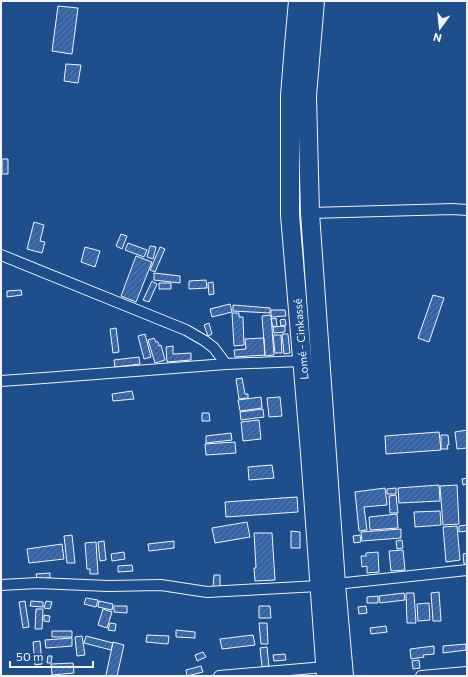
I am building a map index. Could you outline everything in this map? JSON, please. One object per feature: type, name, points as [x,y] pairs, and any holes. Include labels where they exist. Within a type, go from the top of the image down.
[{"type":"highway","name":"Lomé - Cinkassé","points":[[298,1],[290,96],[290,215],[302,361],[318,452]]},
{"type":"highway","name":"Lomé - Cinkassé","points":[[315,1],[307,96],[318,452],[327,585],[325,671]]},
{"type":"highway","name":"Lomé - Cinkassé","points":[[327,585],[344,676]]},
{"type":"street","points":[[310,213],[453,209],[467,210]]},
{"type":"street","points":[[1,255],[186,330],[214,348],[226,364]]},
{"type":"street","points":[[1,381],[226,364],[302,361]]},
{"type":"street","points":[[1,585],[38,583],[108,586],[161,585],[207,592],[327,585],[467,570]]},
{"type":"street","points":[[219,676],[325,671]]},
{"type":"street","points":[[421,676],[467,672]]},
{"type":"building","points":[[58,6],[78,8],[72,54],[52,51]]},
{"type":"building","points":[[66,64],[81,65],[78,83],[64,81]]},
{"type":"building","points":[[2,159],[8,159],[8,174],[2,174]]},
{"type":"building","points":[[34,222],[44,225],[40,241],[45,242],[42,253],[27,249]]},
{"type":"building","points":[[121,234],[127,236],[122,249],[116,246]]},
{"type":"building","points":[[128,243],[147,250],[144,257],[125,250]]},
{"type":"building","points":[[150,246],[156,247],[153,259],[147,257]]},
{"type":"building","points":[[85,247],[100,251],[95,267],[81,262]]},
{"type":"building","points":[[160,247],[165,249],[155,272],[150,270]]},
{"type":"building","points":[[136,256],[152,262],[136,302],[121,296]]},
{"type":"building","points":[[154,273],[180,276],[180,283],[154,280]]},
{"type":"building","points":[[206,280],[207,288],[189,289],[189,281]]},
{"type":"building","points":[[152,281],[157,284],[149,302],[143,300]]},
{"type":"building","points":[[213,282],[214,294],[209,295],[208,283]]},
{"type":"building","points":[[159,283],[171,283],[171,289],[159,289]]},
{"type":"building","points":[[21,290],[22,295],[7,297],[7,291]]},
{"type":"building","points":[[433,295],[444,298],[429,342],[418,338]]},
{"type":"building","points":[[230,304],[232,312],[212,317],[210,309]]},
{"type":"building","points":[[233,305],[270,308],[270,313],[233,311]]},
{"type":"building","points":[[271,310],[285,310],[286,316],[271,317]]},
{"type":"building","points":[[232,313],[239,313],[239,317],[243,317],[244,345],[234,346]]},
{"type":"building","points":[[271,315],[274,355],[265,356],[262,316]]},
{"type":"building","points":[[276,318],[277,326],[273,327],[271,319]]},
{"type":"building","points":[[285,319],[286,325],[281,326],[280,320]]},
{"type":"building","points":[[209,323],[212,334],[208,336],[204,325]]},
{"type":"building","points":[[285,326],[285,332],[274,333],[273,327]]},
{"type":"building","points":[[116,328],[119,352],[113,353],[110,329]]},
{"type":"building","points":[[145,334],[151,357],[144,359],[138,336]]},
{"type":"building","points":[[282,334],[288,334],[290,353],[284,354]]},
{"type":"building","points":[[273,335],[281,335],[282,353],[275,353]]},
{"type":"building","points":[[154,338],[156,342],[158,342],[159,346],[161,345],[165,360],[155,363],[148,340]]},
{"type":"building","points":[[264,338],[265,355],[235,357],[234,350],[246,349],[245,339]]},
{"type":"building","points":[[173,346],[173,354],[191,353],[191,360],[167,362],[166,347]]},
{"type":"building","points":[[139,357],[140,364],[115,367],[114,360]]},
{"type":"building","points":[[242,378],[245,394],[248,394],[248,398],[239,399],[236,379]]},
{"type":"building","points":[[132,391],[134,399],[113,401],[112,394]]},
{"type":"building","points":[[261,397],[262,408],[240,411],[238,400]]},
{"type":"building","points":[[280,397],[282,416],[269,417],[267,398]]},
{"type":"building","points":[[263,409],[264,417],[241,420],[240,412]]},
{"type":"building","points":[[202,413],[209,413],[210,421],[202,421]]},
{"type":"building","points":[[259,420],[261,439],[243,441],[241,422]]},
{"type":"building","points":[[467,430],[467,448],[457,449],[455,432]]},
{"type":"building","points":[[439,432],[441,450],[386,454],[385,436]]},
{"type":"building","points":[[231,433],[232,440],[206,443],[206,436]]},
{"type":"building","points":[[441,435],[448,435],[448,449],[441,449]]},
{"type":"building","points":[[235,442],[236,453],[206,455],[205,444]]},
{"type":"building","points":[[272,465],[274,478],[249,480],[248,467]]},
{"type":"building","points":[[467,478],[467,484],[463,485],[462,479]]},
{"type":"building","points":[[439,485],[440,501],[399,503],[398,488]]},
{"type":"building","points":[[457,485],[459,524],[443,525],[440,486]]},
{"type":"building","points":[[385,488],[387,505],[364,507],[367,530],[359,531],[355,492]]},
{"type":"building","points":[[396,488],[396,494],[387,494],[387,489]]},
{"type":"building","points":[[396,495],[398,513],[390,513],[389,496]]},
{"type":"building","points":[[297,497],[298,512],[226,517],[225,502]]},
{"type":"building","points":[[440,511],[441,525],[415,527],[414,512]]},
{"type":"building","points":[[397,514],[398,528],[370,530],[369,517]]},
{"type":"building","points":[[247,522],[250,537],[215,543],[212,528]]},
{"type":"building","points":[[467,525],[467,531],[459,532],[459,526]]},
{"type":"building","points":[[457,526],[460,560],[446,562],[443,527]]},
{"type":"building","points":[[401,529],[401,538],[362,541],[361,532]]},
{"type":"building","points":[[291,531],[300,532],[300,548],[291,548]]},
{"type":"building","points":[[254,533],[272,533],[275,580],[255,581],[254,568],[256,568]]},
{"type":"building","points":[[72,535],[75,563],[67,563],[64,536]]},
{"type":"building","points":[[360,535],[361,542],[354,543],[353,536]]},
{"type":"building","points":[[402,540],[403,548],[397,549],[396,541]]},
{"type":"building","points":[[104,541],[106,560],[100,561],[98,542]]},
{"type":"building","points":[[174,541],[174,548],[149,551],[148,544]]},
{"type":"building","points":[[96,542],[98,574],[90,574],[90,569],[87,569],[85,543]]},
{"type":"building","points":[[62,544],[64,559],[29,563],[27,549]]},
{"type":"building","points":[[403,550],[405,570],[391,571],[389,551]]},
{"type":"building","points":[[124,552],[125,559],[112,561],[111,554]]},
{"type":"building","points":[[378,552],[379,572],[367,573],[367,566],[362,567],[361,556],[366,556],[366,553]]},
{"type":"building","points":[[467,553],[467,564],[464,564],[463,554]]},
{"type":"building","points":[[132,565],[133,571],[118,572],[118,566]]},
{"type":"building","points":[[50,573],[50,578],[37,579],[36,574]]},
{"type":"building","points":[[214,575],[220,575],[220,587],[213,587]]},
{"type":"building","points":[[439,592],[441,621],[433,621],[431,593]]},
{"type":"building","points":[[404,593],[405,600],[380,603],[379,596]]},
{"type":"building","points":[[406,593],[414,593],[416,623],[407,623]]},
{"type":"building","points":[[378,596],[378,603],[367,603],[367,597]]},
{"type":"building","points":[[86,598],[98,600],[96,607],[84,604]]},
{"type":"building","points":[[25,601],[29,627],[23,628],[19,602]]},
{"type":"building","points":[[31,601],[43,602],[43,607],[30,606]]},
{"type":"building","points":[[46,601],[52,602],[50,609],[44,608]]},
{"type":"building","points":[[99,601],[113,604],[112,610],[98,607]]},
{"type":"building","points":[[429,603],[430,620],[418,621],[417,604]]},
{"type":"building","points":[[114,606],[127,606],[127,613],[114,612]]},
{"type":"building","points":[[259,606],[270,606],[271,618],[259,618]]},
{"type":"building","points":[[366,606],[367,613],[359,614],[358,607]]},
{"type":"building","points":[[36,609],[43,609],[42,629],[35,629]]},
{"type":"building","points":[[103,609],[112,612],[107,628],[98,625]]},
{"type":"building","points":[[44,615],[50,616],[49,622],[44,621]]},
{"type":"building","points":[[110,623],[116,624],[115,631],[108,630]]},
{"type":"building","points":[[259,623],[267,623],[268,644],[261,644]]},
{"type":"building","points":[[386,626],[387,632],[371,634],[370,628]]},
{"type":"building","points":[[176,630],[195,632],[195,638],[176,637]]},
{"type":"building","points":[[52,631],[72,631],[72,637],[52,637]]},
{"type":"building","points":[[147,635],[169,636],[168,644],[146,642]]},
{"type":"building","points":[[253,635],[255,645],[222,649],[220,639]]},
{"type":"building","points":[[82,636],[85,655],[77,656],[75,637]]},
{"type":"building","points":[[86,636],[113,643],[111,650],[84,643]]},
{"type":"building","points":[[72,638],[72,646],[46,648],[45,640]]},
{"type":"building","points":[[40,641],[42,664],[35,665],[33,642]]},
{"type":"building","points":[[113,642],[124,645],[117,676],[108,676],[106,675]]},
{"type":"building","points":[[466,644],[466,650],[443,653],[443,646]]},
{"type":"building","points":[[434,646],[434,654],[423,655],[424,657],[411,659],[410,649]]},
{"type":"building","points":[[267,647],[269,666],[262,667],[260,648]]},
{"type":"building","points":[[203,652],[206,657],[197,661],[195,655]]},
{"type":"building","points":[[285,654],[286,660],[274,661],[273,655]]},
{"type":"building","points":[[48,656],[52,656],[51,663],[47,663]]},
{"type":"building","points":[[419,660],[420,668],[413,669],[412,661]]},
{"type":"building","points":[[73,663],[74,673],[52,675],[51,664]]},
{"type":"building","points":[[201,666],[203,672],[187,676],[186,670]]}]
